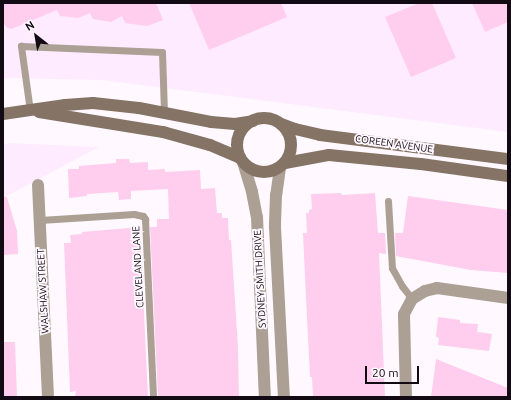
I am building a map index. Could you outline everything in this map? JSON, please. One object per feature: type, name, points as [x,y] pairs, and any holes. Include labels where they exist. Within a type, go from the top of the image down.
[{"type":"street","points":[[3,114],[30,110],[64,105],[93,103],[138,108],[164,114],[235,124],[268,118],[281,124],[290,135],[292,142],[289,157],[283,166],[272,172],[256,172],[241,160],[210,145],[170,134],[30,110]]},
{"type":"street","points":[[241,160],[237,144],[238,137],[241,130],[253,121]]},
{"type":"street","name":"COREEN AVENUE","points":[[281,124],[294,129],[320,134],[508,159]]},
{"type":"street","name":"COREEN AVENUE","points":[[283,166],[329,155],[420,164],[508,176]]},
{"type":"street","name":"SYDNEY SMITH DRIVE","points":[[241,160],[253,197],[257,217],[265,397]]},
{"type":"street","name":"SYDNEY SMITH DRIVE","points":[[283,166],[276,195],[275,226],[284,397]]},
{"type":"street","name":"WALSHAW STREET","points":[[38,185],[48,397]]},
{"type":"street","points":[[406,397],[404,314],[412,299],[424,291],[437,288],[508,298]]},
{"type":"lane","points":[[30,110],[21,46],[162,52],[164,114]]},
{"type":"lane","points":[[388,201],[391,263],[402,286],[412,299]]},
{"type":"lane","name":"CLEVELAND LANE","points":[[40,220],[134,214],[145,219],[153,397]]},
{"type":"shaded area","points":[[3,3],[508,3],[508,132],[102,80],[3,78]]},
{"type":"shaded area","points":[[9,143],[99,147],[3,198],[3,145]]},
{"type":"building","points":[[3,3],[156,3],[163,20],[147,26],[125,23],[122,16],[111,22],[93,19],[90,13],[78,18],[60,16],[57,10],[11,29],[6,27],[3,21]]},
{"type":"building","points":[[189,3],[281,3],[287,17],[209,50]]},
{"type":"building","points":[[419,3],[432,3],[456,58],[411,77],[385,17]]},
{"type":"building","points":[[472,3],[508,3],[508,22],[485,32]]},
{"type":"building","points":[[116,159],[129,159],[130,163],[148,162],[148,170],[165,169],[165,172],[200,170],[201,189],[215,188],[217,213],[222,213],[222,218],[228,218],[229,240],[231,240],[238,347],[239,397],[158,397],[150,227],[157,227],[157,219],[169,219],[168,189],[131,191],[131,199],[119,200],[118,192],[87,194],[87,196],[69,198],[68,169],[79,169],[79,166],[116,163]]},
{"type":"building","points":[[341,193],[342,195],[375,193],[378,233],[385,233],[386,254],[379,253],[385,397],[313,397],[312,377],[310,377],[303,233],[307,233],[306,213],[309,213],[309,210],[312,209],[311,194]]},
{"type":"building","points":[[408,196],[508,210],[508,273],[471,270],[396,256],[395,233],[403,233]]},
{"type":"building","points":[[3,197],[7,197],[17,231],[18,254],[3,255]]},
{"type":"building","points":[[140,227],[148,397],[75,397],[76,391],[70,392],[64,243],[71,243],[70,235],[82,234],[82,232]]},
{"type":"building","points":[[438,317],[460,320],[460,323],[478,324],[477,332],[492,334],[489,351],[438,345],[439,338],[436,337]]},
{"type":"building","points":[[3,342],[15,342],[17,397],[3,397]]},
{"type":"building","points":[[436,359],[508,388],[508,397],[431,397]]}]
